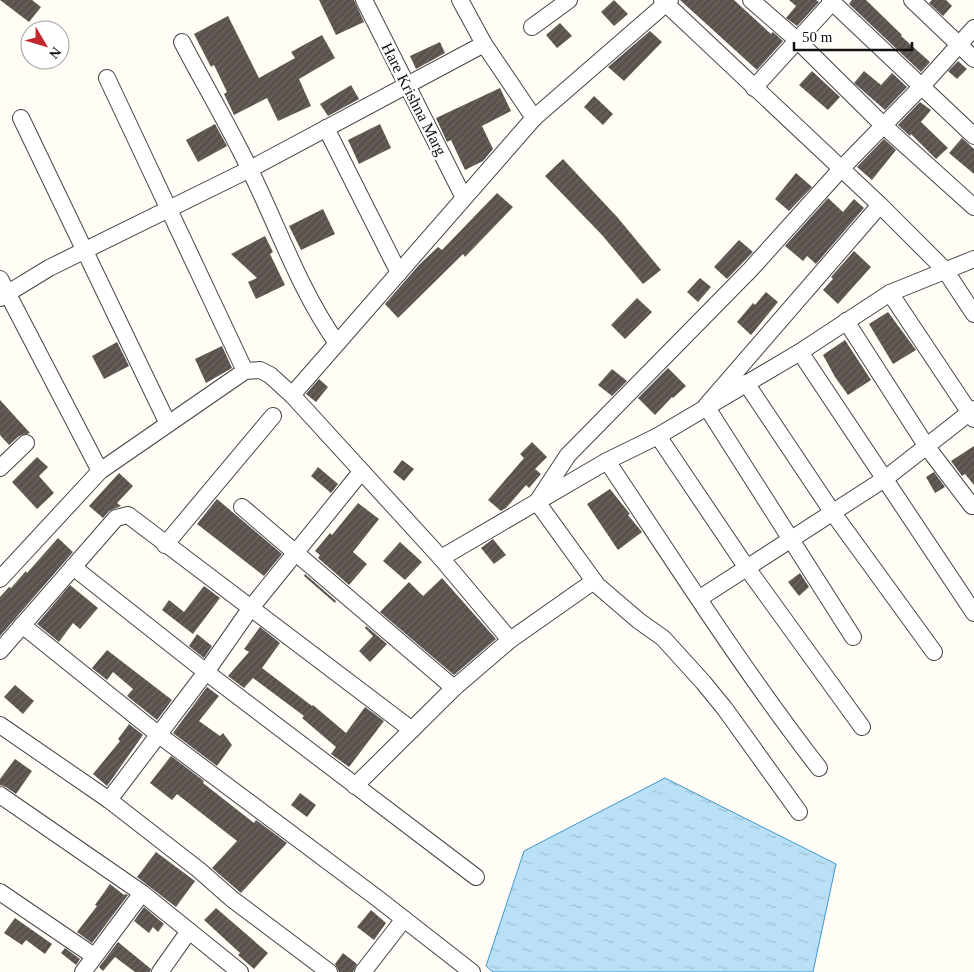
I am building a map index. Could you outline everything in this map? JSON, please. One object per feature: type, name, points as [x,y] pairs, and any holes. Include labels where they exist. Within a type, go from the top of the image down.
[{"type":"street","name":"Hare Krishna Marg","points":[[364,0],[464,198]]},
{"type":"street","points":[[460,0],[484,44],[534,118]]},
{"type":"street","points":[[532,27],[569,0]]},
{"type":"street","points":[[751,0],[797,40],[883,125],[974,206]]},
{"type":"street","points":[[912,0],[974,59]]},
{"type":"street","points":[[292,395],[534,118],[666,1],[754,88],[880,205],[945,270],[974,314]]},
{"type":"street","points":[[754,88],[832,1],[974,136]]},
{"type":"street","points":[[536,502],[568,455],[750,270],[841,169],[922,86],[974,28]]},
{"type":"street","points":[[182,42],[250,169],[286,249],[325,326],[338,343]]},
{"type":"street","points":[[100,471],[2,290],[250,169],[484,44]]},
{"type":"street","points":[[106,78],[245,371]]},
{"type":"street","points":[[21,118],[168,424]]},
{"type":"street","points":[[326,128],[399,273]]},
{"type":"street","points":[[706,406],[880,205]]},
{"type":"street","points":[[440,558],[607,461],[658,436],[800,352],[890,292],[974,258]]},
{"type":"street","points":[[700,598],[886,478],[972,413],[890,292]]},
{"type":"street","points":[[846,321],[927,447],[972,506]]},
{"type":"street","points":[[800,352],[886,478],[974,613]]},
{"type":"street","points":[[0,579],[100,471],[245,371],[260,370],[270,375],[292,395],[440,558],[510,640]]},
{"type":"street","points":[[746,383],[833,513],[934,652]]},
{"type":"street","points":[[706,406],[853,637]]},
{"type":"street","points":[[165,544],[273,416]]},
{"type":"street","points":[[658,436],[748,568],[862,727]]},
{"type":"street","points":[[0,468],[26,443]]},
{"type":"street","points":[[607,461],[786,725],[819,768]]},
{"type":"street","points":[[109,800],[206,672],[250,609],[361,472]]},
{"type":"street","points":[[536,502],[594,580],[613,600],[663,638],[703,682],[798,812]]},
{"type":"street","points":[[242,507],[454,688]]},
{"type":"street","points":[[0,651],[116,518],[128,515],[412,730]]},
{"type":"street","points":[[73,568],[206,672],[476,877]]},
{"type":"street","points":[[355,786],[454,688],[510,640],[594,580]]},
{"type":"street","points":[[22,625],[159,735],[472,972]]},
{"type":"street","points":[[0,725],[109,800],[329,972]]},
{"type":"street","points":[[0,795],[142,893],[240,972]]},
{"type":"street","points":[[0,892],[94,956]]},
{"type":"street","points":[[83,972],[142,893]]},
{"type":"street","points":[[363,972],[404,919]]},
{"type":"street","points":[[160,972],[189,931]]},
{"type":"water","points":[[665,778],[836,864],[813,972],[493,972],[486,966],[524,851]]},
{"type":"building","points":[[0,0],[32,0],[41,7],[31,20],[26,20]]},
{"type":"building","points":[[319,0],[354,0],[364,22],[336,35]]},
{"type":"building","points":[[614,0],[628,14],[614,26],[601,12]]},
{"type":"building","points":[[680,0],[734,0],[771,34],[773,32],[783,41],[757,70]]},
{"type":"building","points":[[789,0],[816,0],[819,2],[797,26],[786,18],[796,6]]},
{"type":"building","points":[[852,0],[866,0],[901,36],[930,62],[921,72],[849,4]]},
{"type":"building","points":[[932,0],[946,0],[952,6],[943,16],[929,3]]},
{"type":"building","points":[[228,16],[259,78],[295,58],[291,52],[322,35],[335,58],[299,79],[311,106],[278,121],[267,98],[234,115],[224,94],[227,92],[214,65],[211,67],[194,34]]},
{"type":"building","points":[[560,23],[572,36],[557,48],[546,35]]},
{"type":"building","points":[[650,31],[662,42],[624,81],[608,67]]},
{"type":"building","points":[[440,42],[445,53],[416,69],[410,56]]},
{"type":"building","points":[[958,61],[967,69],[957,79],[948,71]]},
{"type":"building","points":[[812,71],[840,97],[828,110],[799,85]]},
{"type":"building","points":[[864,71],[881,85],[892,73],[907,87],[885,110],[854,83]]},
{"type":"building","points":[[351,85],[359,99],[328,116],[320,104]]},
{"type":"building","points":[[500,88],[511,111],[482,126],[493,149],[483,161],[465,170],[451,140],[447,142],[436,118]]},
{"type":"building","points":[[594,96],[613,114],[603,125],[584,107]]},
{"type":"building","points":[[920,102],[931,110],[921,122],[948,148],[936,159],[911,134],[910,136],[898,125]]},
{"type":"building","points":[[215,124],[227,146],[198,162],[186,140]]},
{"type":"building","points":[[380,124],[391,148],[359,164],[348,140]]},
{"type":"building","points":[[962,138],[974,149],[974,174],[949,153]]},
{"type":"building","points":[[884,139],[896,150],[872,180],[857,167]]},
{"type":"building","points":[[563,159],[618,218],[661,270],[643,284],[602,235],[545,176]]},
{"type":"building","points":[[796,173],[812,187],[789,211],[775,199]]},
{"type":"building","points":[[497,193],[513,207],[465,257],[463,254],[398,318],[385,304],[419,265],[438,247],[442,250]]},
{"type":"building","points":[[828,198],[843,212],[854,199],[864,208],[816,264],[807,256],[803,261],[785,246]]},
{"type":"building","points":[[323,209],[335,234],[301,250],[289,226]]},
{"type":"building","points":[[265,236],[273,252],[270,254],[285,285],[256,299],[248,282],[257,278],[231,254]]},
{"type":"building","points":[[739,240],[753,252],[727,279],[714,267]]},
{"type":"building","points":[[854,251],[871,267],[838,304],[823,290],[833,279],[831,277]]},
{"type":"building","points":[[700,278],[711,287],[698,302],[687,292]]},
{"type":"building","points":[[766,292],[778,302],[751,335],[737,322],[753,303],[755,305]]},
{"type":"building","points":[[637,298],[652,312],[625,339],[611,325]]},
{"type":"building","points":[[888,312],[916,350],[893,364],[869,324]]},
{"type":"building","points":[[845,340],[871,380],[848,395],[823,355]]},
{"type":"building","points":[[117,342],[129,366],[104,379],[92,356]]},
{"type":"building","points":[[222,346],[232,368],[206,383],[195,359]]},
{"type":"building","points":[[668,368],[686,386],[672,397],[655,415],[638,398]]},
{"type":"building","points":[[612,369],[627,381],[612,396],[598,385]]},
{"type":"building","points":[[319,379],[328,387],[316,402],[306,394]]},
{"type":"building","points":[[0,400],[30,433],[19,436],[9,445],[0,435]]},
{"type":"building","points":[[532,442],[547,457],[535,469],[541,474],[529,488],[526,485],[506,508],[501,511],[488,500],[524,458],[520,454]]},
{"type":"building","points":[[974,446],[974,485],[965,474],[962,476],[951,461]]},
{"type":"building","points":[[37,457],[48,467],[39,476],[54,493],[37,509],[12,482]]},
{"type":"building","points":[[402,460],[414,469],[404,481],[393,472]]},
{"type":"building","points":[[318,467],[338,484],[331,493],[311,476]]},
{"type":"building","points":[[934,472],[945,487],[935,493],[926,477]]},
{"type":"building","points":[[119,473],[133,486],[117,503],[121,506],[109,511],[103,518],[89,506]]},
{"type":"building","points":[[610,489],[642,532],[618,550],[587,504]]},
{"type":"building","points":[[217,499],[282,554],[264,576],[197,524]]},
{"type":"building","points":[[358,503],[379,519],[353,552],[367,564],[349,585],[318,558],[320,555],[315,551],[330,533],[332,535]]},
{"type":"building","points":[[58,538],[73,552],[0,636],[0,597],[26,571],[27,573]]},
{"type":"building","points":[[493,539],[506,555],[494,564],[481,548]]},
{"type":"building","points":[[400,542],[422,562],[405,580],[383,561]]},
{"type":"building","points":[[800,573],[809,587],[799,596],[788,582]]},
{"type":"building","points":[[305,574],[336,601],[335,603],[304,576]]},
{"type":"building","points":[[442,578],[496,639],[454,675],[380,612],[409,582],[423,596]]},
{"type":"building","points":[[70,585],[98,608],[80,629],[73,623],[59,642],[37,624]]},
{"type":"building","points":[[204,586],[220,598],[193,634],[162,610],[169,600],[184,612]]},
{"type":"building","points":[[366,626],[387,644],[370,662],[359,651],[373,636],[365,628]]},
{"type":"building","points":[[260,627],[280,643],[262,668],[313,705],[346,733],[365,707],[384,721],[349,767],[331,754],[336,747],[302,718],[304,716],[253,678],[244,688],[228,676],[249,652],[244,649]]},
{"type":"building","points":[[197,634],[212,646],[204,658],[189,646]]},
{"type":"building","points":[[107,650],[172,700],[157,720],[127,696],[133,689],[113,672],[107,680],[92,668]]},
{"type":"building","points":[[15,685],[34,701],[23,714],[4,697]]},
{"type":"building","points":[[207,687],[219,696],[199,721],[220,736],[223,733],[232,745],[217,766],[173,733]]},
{"type":"building","points":[[129,724],[143,735],[107,786],[93,774],[120,741],[118,739]]},
{"type":"building","points":[[171,756],[254,823],[256,820],[287,843],[241,893],[212,868],[237,841],[177,794],[172,800],[150,783]]},
{"type":"building","points":[[15,759],[32,771],[16,794],[0,785],[0,779]]},
{"type":"building","points":[[300,793],[316,805],[307,817],[291,805]]},
{"type":"building","points":[[156,852],[195,881],[176,907],[137,877]]},
{"type":"building","points":[[110,884],[124,895],[128,895],[92,943],[77,932],[97,906],[95,905]]},
{"type":"building","points":[[144,907],[164,924],[158,932],[153,927],[149,933],[134,921]]},
{"type":"building","points":[[216,908],[268,953],[254,969],[238,955],[240,953],[204,920]]},
{"type":"building","points":[[371,910],[386,923],[374,940],[357,927]]},
{"type":"building","points":[[15,918],[52,944],[45,954],[26,940],[22,945],[4,933]]},
{"type":"building","points":[[118,942],[151,969],[150,972],[135,972],[115,957],[103,971],[99,967]]},
{"type":"building","points":[[65,948],[80,959],[76,965],[61,953]]},
{"type":"building","points":[[343,953],[357,964],[353,972],[339,972],[335,964]]}]
